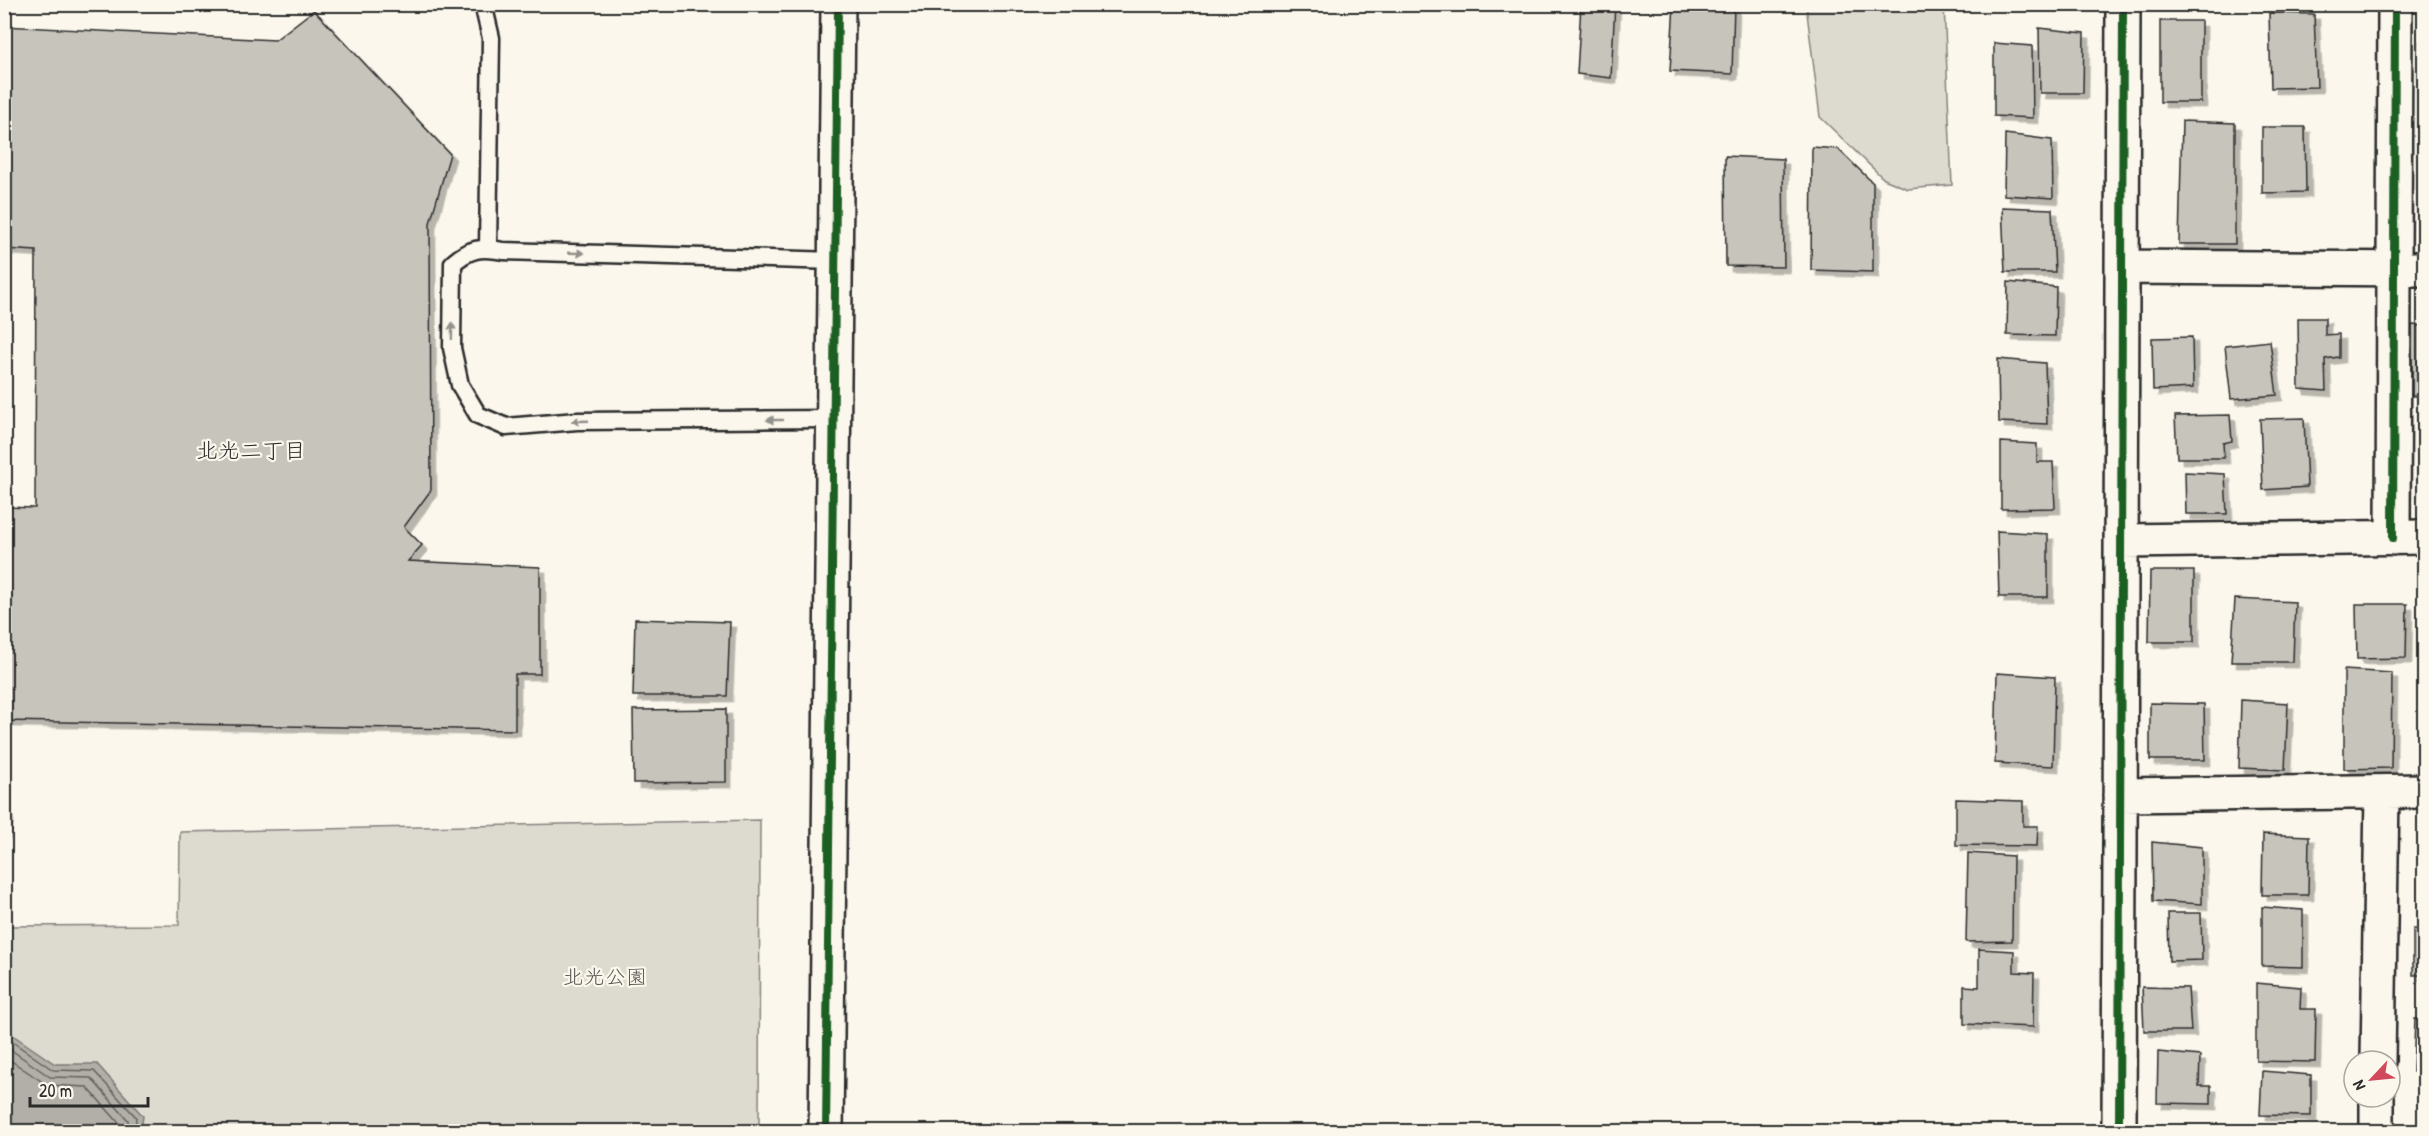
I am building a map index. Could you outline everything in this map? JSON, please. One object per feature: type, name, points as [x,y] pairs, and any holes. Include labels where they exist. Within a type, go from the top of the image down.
[{"type":"street","points":[[826,1131],[838,4]]},
{"type":"street","points":[[2119,1131],[2122,4]]},
{"type":"street","points":[[2121,541],[2409,538],[2410,269],[2395,4]]},
{"type":"street","points":[[2122,267],[2410,269]]},
{"type":"street","points":[[2120,795],[2424,791]]},
{"type":"street","points":[[2378,1049],[2382,792]]},
{"type":"street","points":[[2377,1131],[2378,1109]]},
{"type":"lane","points":[[483,4],[491,38],[488,248]]},
{"type":"lane","points":[[834,419],[577,421],[506,427],[478,415],[460,385],[452,348],[453,263],[466,252],[488,248],[503,251],[835,261]]},
{"type":"green space","points":[[1806,5],[1944,5],[1952,185],[1908,189],[1884,179],[1820,117]]},
{"type":"green space","name":"北光公園","points":[[760,820],[759,1131],[5,1131],[4,926],[179,925],[180,832]]},
{"type":"water","points":[[4,1029],[55,1064],[97,1064],[143,1116],[141,1131],[5,1131]]},
{"type":"building","points":[[1581,4],[1615,4],[1611,78],[1577,74]]},
{"type":"building","points":[[1674,4],[1734,4],[1732,74],[1670,71]]},
{"type":"building","points":[[314,10],[450,154],[430,223],[431,490],[404,527],[422,545],[408,561],[540,567],[540,674],[515,674],[515,730],[4,721],[4,507],[35,508],[36,251],[4,249],[4,26],[275,40]]},
{"type":"building","points":[[2269,13],[2314,14],[2317,87],[2271,88]]},
{"type":"building","points":[[2160,21],[2201,21],[2201,102],[2160,102]]},
{"type":"building","points":[[2039,28],[2084,33],[2083,93],[2040,93]]},
{"type":"building","points":[[2420,42],[2424,42],[2424,90],[2423,90]]},
{"type":"building","points":[[1994,43],[2032,46],[2033,118],[1994,116]]},
{"type":"building","points":[[2182,121],[2235,123],[2235,244],[2179,244]]},
{"type":"building","points":[[2424,126],[2424,174],[2421,174],[2419,127]]},
{"type":"building","points":[[2262,127],[2305,127],[2306,192],[2262,193]]},
{"type":"building","points":[[2005,134],[2052,140],[2053,198],[2004,195]]},
{"type":"building","points":[[1812,147],[1838,149],[1873,183],[1873,272],[1811,270]]},
{"type":"building","points":[[1725,156],[1783,159],[1784,267],[1726,266]]},
{"type":"building","points":[[2002,207],[2052,209],[2055,272],[2005,272]]},
{"type":"building","points":[[2008,282],[2056,287],[2055,336],[2007,335]]},
{"type":"building","points":[[2298,318],[2325,318],[2325,335],[2339,334],[2339,357],[2325,359],[2326,391],[2299,389]]},
{"type":"building","points":[[2412,325],[2424,326],[2424,396],[2412,396]]},
{"type":"building","points":[[2192,337],[2193,388],[2153,390],[2152,338]]},
{"type":"building","points":[[2270,341],[2277,395],[2231,399],[2225,346]]},
{"type":"building","points":[[1998,359],[2045,363],[2047,424],[1999,422]]},
{"type":"building","points":[[2230,415],[2232,441],[2223,443],[2224,458],[2177,458],[2175,416]]},
{"type":"building","points":[[2304,418],[2307,487],[2263,490],[2260,419]]},
{"type":"building","points":[[2418,433],[2424,433],[2424,510],[2421,510]]},
{"type":"building","points":[[2001,442],[2037,444],[2037,462],[2053,462],[2055,508],[2001,509]]},
{"type":"building","points":[[2185,472],[2225,474],[2227,514],[2186,514]]},
{"type":"building","points":[[1997,531],[2048,534],[2048,597],[1999,597]]},
{"type":"building","points":[[2150,571],[2194,571],[2194,642],[2149,642]]},
{"type":"building","points":[[2235,599],[2295,602],[2293,662],[2231,662]]},
{"type":"building","points":[[2356,604],[2407,604],[2406,658],[2357,659]]},
{"type":"building","points":[[635,619],[730,622],[727,696],[633,696]]},
{"type":"building","points":[[2344,670],[2392,673],[2391,768],[2344,769]]},
{"type":"building","points":[[1997,673],[2055,677],[2053,766],[1995,763]]},
{"type":"building","points":[[2241,700],[2288,703],[2285,770],[2239,768]]},
{"type":"building","points":[[2150,703],[2204,704],[2205,760],[2150,760]]},
{"type":"building","points":[[726,709],[726,782],[634,783],[633,710]]},
{"type":"building","points":[[4,799],[8,816],[4,834]]},
{"type":"building","points":[[1956,799],[2023,801],[2023,826],[2038,826],[2037,846],[1956,845]]},
{"type":"building","points":[[2263,834],[2309,836],[2308,895],[2262,895]]},
{"type":"building","points":[[2152,842],[2202,847],[2202,904],[2153,901]]},
{"type":"building","points":[[1968,853],[2013,856],[2012,941],[1966,942]]},
{"type":"building","points":[[2262,907],[2303,910],[2303,967],[2262,966]]},
{"type":"building","points":[[2168,913],[2201,913],[2202,960],[2169,961]]},
{"type":"building","points":[[2413,929],[2424,929],[2424,975],[2413,975]]},
{"type":"building","points":[[1979,949],[2014,951],[2014,972],[2034,973],[2033,1027],[1964,1024],[1964,986],[1979,987]]},
{"type":"building","points":[[2256,983],[2301,987],[2300,1009],[2316,1009],[2315,1062],[2256,1061]]},
{"type":"building","points":[[2142,987],[2188,988],[2191,1031],[2144,1031]]},
{"type":"building","points":[[2415,1019],[2424,1020],[2424,1072],[2413,1072]]},
{"type":"building","points":[[2158,1052],[2200,1056],[2199,1086],[2211,1086],[2211,1104],[2157,1103]]},
{"type":"building","points":[[2262,1071],[2311,1075],[2311,1116],[2260,1115]]},
{"type":"building","points":[[2420,1114],[2424,1115],[2424,1132],[2419,1132]]},
{"type":"building","points":[[2157,1129],[2180,1132],[2157,1132]]},
{"type":"building","points":[[2258,1129],[2289,1132],[2258,1132]]},
{"type":"cycle path","points":[[826,1132],[838,4]]},
{"type":"cycle path","points":[[2119,1132],[2123,4]]},
{"type":"cycle path","points":[[2393,538],[2395,4]]},
{"type":"district","name":"北光二丁目","points":[[251,450]]}]
